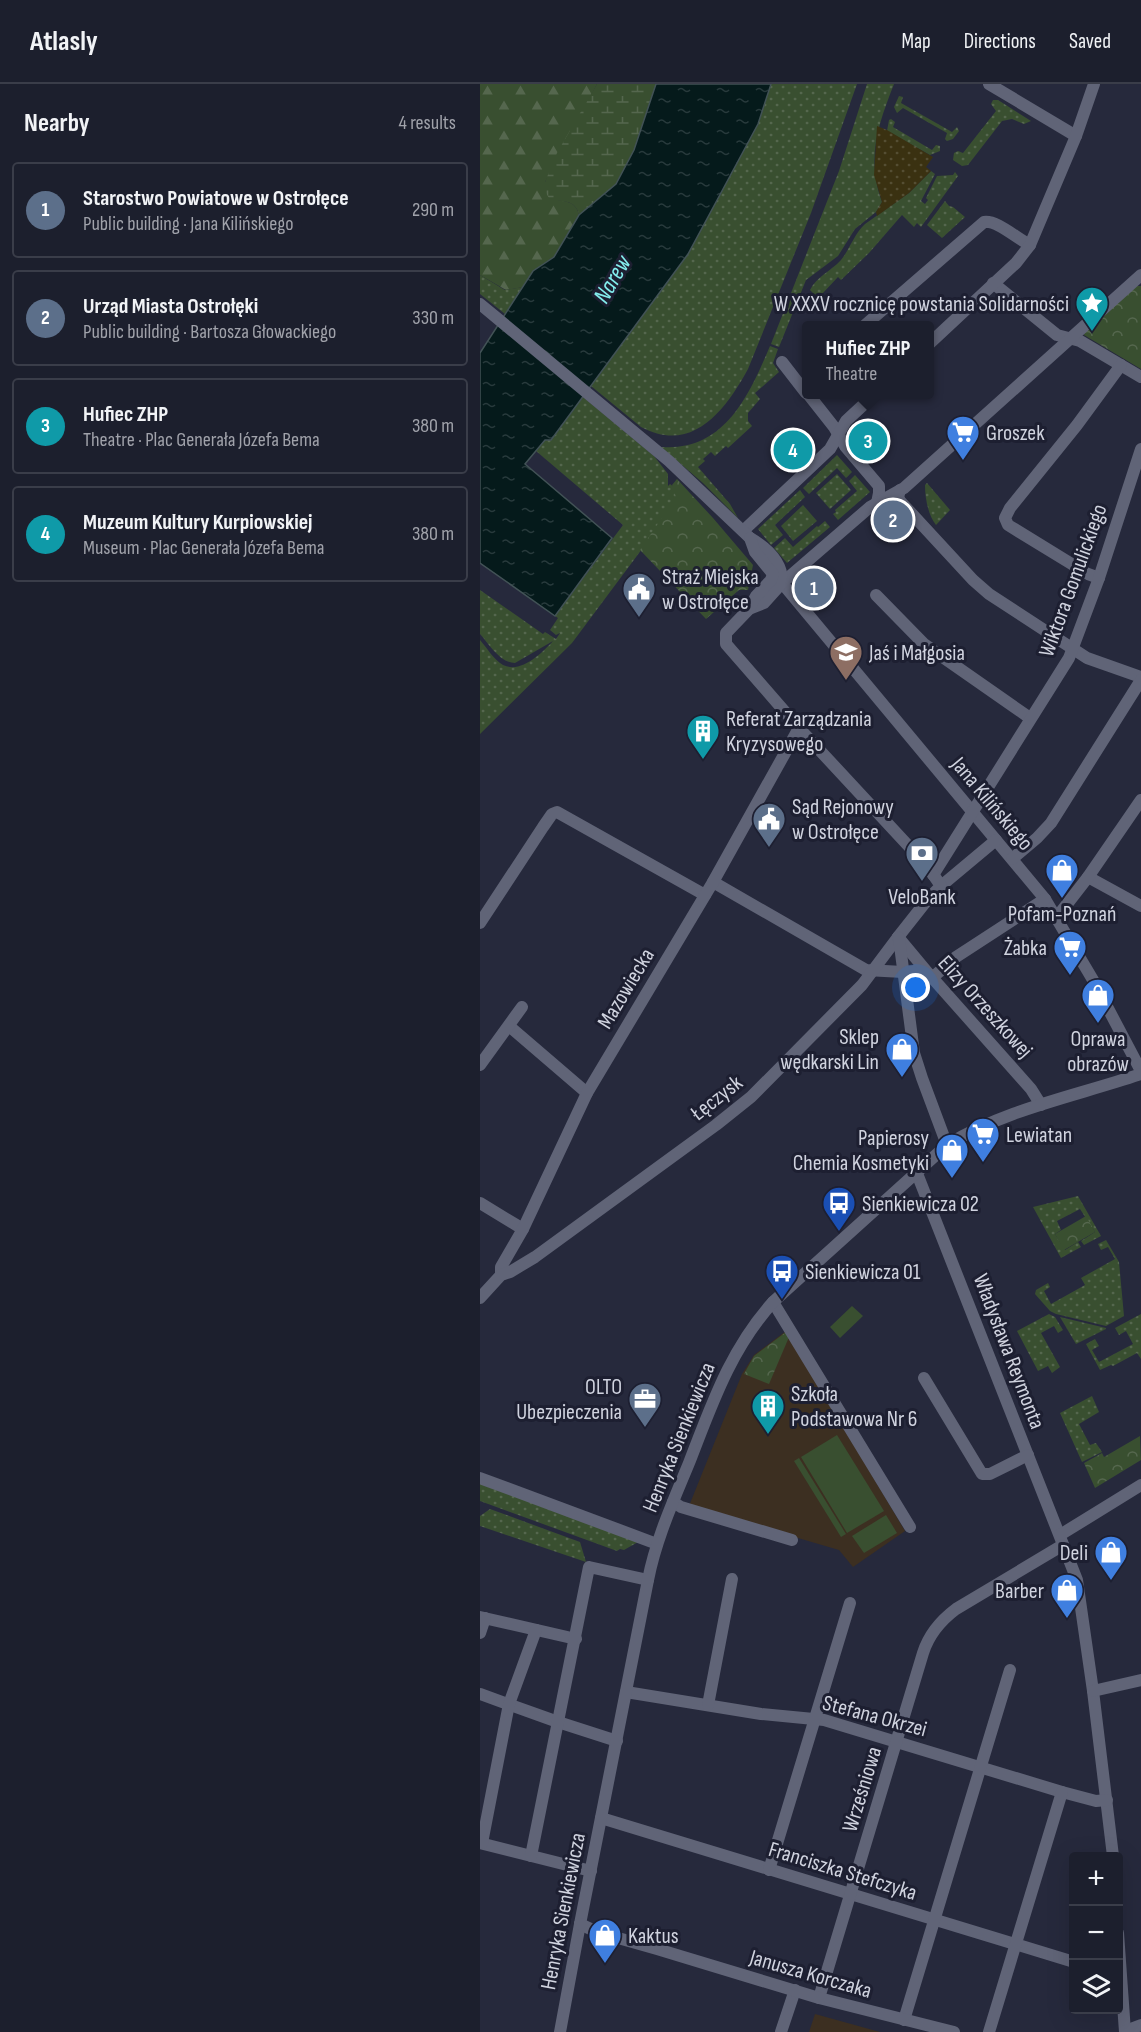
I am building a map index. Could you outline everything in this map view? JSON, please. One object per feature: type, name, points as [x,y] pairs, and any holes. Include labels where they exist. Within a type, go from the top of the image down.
[{"type":"street","points":[[989,84],[1076,136]]},
{"type":"street","points":[[934,340],[1016,262],[1030,245],[1076,136],[1094,84]]},
{"type":"street","points":[[870,321],[980,225],[988,221],[997,223],[1017,239],[1030,245]]},
{"type":"street","points":[[941,886],[799,728],[726,644],[725,638],[729,629],[749,609],[756,596],[771,580],[778,578],[877,502],[895,492],[1141,275]]},
{"type":"street","points":[[993,283],[1057,335],[1080,341],[1141,377]]},
{"type":"street","name":"Jana Kilińskiego","points":[[480,304],[630,428],[691,480],[747,535],[764,546],[781,567],[778,578],[790,596],[1045,899],[1057,917],[1141,1073]]},
{"type":"street","points":[[782,362],[802,379]]},
{"type":"street","points":[[1098,578],[1008,525],[1005,518],[1006,513],[1077,424],[1120,365]]},
{"type":"street","points":[[811,399],[838,433],[845,446],[879,486],[877,502]]},
{"type":"street","points":[[747,535],[830,449],[846,421],[870,399]]},
{"type":"street","name":"Wiktora Gomulickiego","points":[[933,875],[1069,658],[1141,449]]},
{"type":"street","points":[[895,492],[900,501],[989,594],[1073,649],[1107,667],[1141,679],[1051,823],[1012,859]]},
{"type":"street","points":[[876,595],[924,644],[1030,718]]},
{"type":"street","name":"Mazowiecka","points":[[501,1275],[501,1267],[523,1229],[587,1093],[713,882],[799,728]]},
{"type":"street","points":[[1057,917],[1088,877],[1141,800]]},
{"type":"street","points":[[480,923],[552,814],[557,812],[705,895]]},
{"type":"street","name":"Łęczysk","points":[[480,1298],[501,1275],[535,1257],[734,1111],[762,1087],[874,972],[928,899],[996,840]]},
{"type":"street","points":[[1088,877],[1141,906]]},
{"type":"street","points":[[713,882],[866,970],[874,972],[929,974],[1045,899]]},
{"type":"street","points":[[898,937],[916,1059],[947,1145]]},
{"type":"street","name":"Elizy Orzeszkowej","points":[[898,937],[1031,1089],[1041,1105]]},
{"type":"street","points":[[480,1065],[522,1007]]},
{"type":"street","points":[[508,1026],[587,1093]]},
{"type":"street","name":"Henryka Sienkiewicza","points":[[560,2032],[648,1580],[657,1544],[726,1371],[748,1331],[773,1302],[947,1145],[992,1122],[1141,1073]]},
{"type":"street","name":"Władysława Reymonta","points":[[916,1171],[1062,1540],[1079,1590],[1112,1852]]},
{"type":"street","points":[[480,1203],[523,1229]]},
{"type":"street","points":[[773,1302],[910,1527]]},
{"type":"street","points":[[924,1378],[982,1474],[990,1474],[1028,1455]]},
{"type":"street","points":[[480,1478],[657,1544]]},
{"type":"street","points":[[1062,1540],[1141,1485]]},
{"type":"street","points":[[673,1502],[681,1507],[792,1540]]},
{"type":"street","name":"Wrześniowa","points":[[819,1998],[926,1645],[935,1629],[956,1609],[1062,1540]]},
{"type":"street","points":[[531,1856],[589,1567],[648,1580]]},
{"type":"street","points":[[708,1705],[732,1579]]},
{"type":"street","points":[[769,1870],[850,1603]]},
{"type":"street","points":[[480,1633],[483,1617],[576,1639]]},
{"type":"street","points":[[536,1630],[509,1704],[481,1843],[591,1870]]},
{"type":"street","points":[[904,2020],[1010,1670]]},
{"type":"street","points":[[1093,1691],[1141,1680]]},
{"type":"street","name":"Stefana Okrzei","points":[[626,1692],[760,1714],[824,1720],[1062,1792],[1096,1801],[1107,1800]]},
{"type":"street","points":[[480,1694],[617,1741]]},
{"type":"street","points":[[990,2032],[1062,1792]]},
{"type":"street","name":"Franciszka Stefczyka","points":[[601,1818],[1069,1960]]},
{"type":"street","name":"Janusza Korczaka","points":[[580,1924],[597,1932],[819,1998],[954,2032]]},
{"type":"street","points":[[781,2032],[795,1990]]},
{"type":"street","points":[[1123,2010],[1125,2032],[1141,2025]]},
{"type":"shaded area","points":[[786,1331],[905,1531],[853,1567],[839,1550],[689,1506],[742,1374],[754,1355]]},
{"type":"shaded area","points":[[815,2014],[880,2032],[809,2032]]},
{"type":"green space","points":[[480,84],[597,84],[545,182],[550,199],[572,204],[579,215],[554,257],[533,271],[523,287],[506,290],[480,275]]},
{"type":"green space","points":[[597,84],[656,84],[634,150],[616,184],[579,215],[572,204],[550,200],[545,191],[545,182],[557,153]]},
{"type":"green space","points":[[771,84],[857,84],[811,213],[748,369],[729,399],[706,424],[692,432],[677,435],[660,434],[641,427],[591,386],[688,254],[758,124]]},
{"type":"green space","points":[[867,84],[894,84],[876,142],[875,171],[882,202],[876,212],[855,229],[838,256],[806,280],[779,347],[771,344],[839,171]]},
{"type":"green space","points":[[899,96],[903,97],[901,103],[952,132],[957,127],[959,131],[953,139],[947,141],[945,139],[947,133],[903,108],[897,113],[894,107]]},
{"type":"green space","points":[[993,100],[998,100],[1031,121],[1024,124],[1012,119],[1002,121],[968,165],[962,166],[953,160],[954,153],[958,151],[963,153],[996,111],[991,104]]},
{"type":"green space","points":[[891,119],[895,122],[893,127],[932,150],[936,145],[940,146],[940,151],[930,155],[887,131]]},
{"type":"green space","points":[[931,171],[935,174],[921,201],[925,204],[937,176],[953,175],[955,172],[958,176],[921,227],[917,223],[914,227],[902,215],[869,253],[841,280],[838,277],[822,294],[829,302],[825,305],[810,290],[813,285],[841,260],[865,224],[909,193]]},
{"type":"green space","points":[[945,201],[965,217],[942,238],[927,225]]},
{"type":"green space","points":[[480,275],[505,290],[523,287],[505,314],[480,294]]},
{"type":"green space","points":[[1137,286],[1141,286],[1141,369],[1084,335],[1085,331]]},
{"type":"green space","points":[[770,346],[778,349],[773,363],[779,372],[755,393],[760,399],[748,413],[748,421],[752,426],[728,448],[726,446],[715,456],[711,452],[698,467],[730,504],[738,518],[703,483],[661,447],[683,446],[702,440],[718,430],[743,401]]},
{"type":"green space","points":[[583,397],[654,456],[668,474],[668,486],[670,484],[683,494],[572,643],[480,734],[480,640],[497,660],[510,667],[524,665],[531,661],[553,641],[515,663],[504,660],[480,634],[480,590],[543,634],[545,632],[556,639],[560,633],[556,635],[550,630],[558,618],[555,616],[623,525],[536,451],[545,440],[551,440]]},
{"type":"green space","points":[[837,455],[852,472],[846,478],[837,468],[809,494],[803,488]]},
{"type":"green space","points":[[837,474],[851,490],[830,509],[816,493]]},
{"type":"green space","points":[[855,475],[870,492],[838,520],[833,514],[835,510],[857,491],[849,481]]},
{"type":"green space","points":[[677,479],[753,565],[748,590],[739,590],[706,619],[640,550],[676,497],[672,485]]},
{"type":"green space","points":[[927,483],[950,510],[936,525],[928,506],[925,485]]},
{"type":"green space","points":[[800,490],[805,497],[775,525],[783,535],[771,545],[758,529]]},
{"type":"green space","points":[[803,505],[817,521],[793,541],[781,526]]},
{"type":"green space","points":[[825,521],[830,527],[787,563],[774,548],[785,538],[793,547]]},
{"type":"green space","points":[[1078,1196],[1101,1236],[1084,1245],[1081,1241],[1095,1232],[1080,1209],[1057,1221],[1061,1230],[1055,1234],[1065,1250],[1078,1242],[1081,1247],[1061,1258],[1033,1207]]},
{"type":"green space","points":[[1086,1216],[1095,1232],[1064,1250],[1055,1234]]},
{"type":"green space","points":[[1106,1240],[1119,1262],[1124,1316],[1106,1326],[1050,1311],[1035,1294],[1036,1290],[1048,1283],[1050,1287],[1044,1291],[1051,1304],[1085,1285],[1081,1278],[1115,1259],[1108,1247],[1101,1250],[1098,1244]]},
{"type":"green space","points":[[852,1306],[863,1316],[840,1338],[830,1327]]},
{"type":"green space","points":[[1049,1314],[1055,1317],[1063,1330],[1058,1333],[1054,1326],[1041,1333],[1060,1367],[1052,1373],[1048,1366],[1038,1371],[1017,1331]]},
{"type":"green space","points":[[1141,1314],[1141,1359],[1137,1353],[1100,1370],[1086,1344],[1095,1339],[1099,1346],[1092,1350],[1099,1362],[1133,1344],[1126,1331],[1119,1335],[1115,1328]]},
{"type":"green space","points":[[1060,1317],[1106,1328],[1106,1329],[1076,1344]]},
{"type":"green space","points":[[786,1332],[789,1337],[769,1384],[744,1374],[754,1356]]},
{"type":"green space","points":[[1092,1396],[1099,1412],[1079,1424],[1090,1445],[1096,1443],[1102,1452],[1082,1462],[1060,1413]]},
{"type":"green space","points":[[837,1435],[884,1511],[847,1533],[801,1457]]},
{"type":"green space","points":[[1140,1436],[1141,1460],[1095,1488],[1084,1463],[1102,1453],[1104,1457]]},
{"type":"green space","points":[[799,1458],[846,1534],[841,1537],[794,1461]]},
{"type":"green space","points":[[480,1483],[638,1542],[624,1550],[617,1551],[480,1501]]},
{"type":"green space","points":[[490,1509],[580,1542],[586,1562],[480,1526],[480,1516]]},
{"type":"green space","points":[[886,1515],[897,1533],[864,1553],[852,1536]]},
{"type":"sand","points":[[877,126],[933,157],[926,167],[931,171],[909,193],[877,216],[876,212],[882,202],[874,175]]},
{"type":"water","name":"Narew","points":[[656,84],[771,84],[758,124],[688,254],[551,440],[545,440],[525,464],[612,538],[555,616],[480,563],[480,353],[533,271],[554,257],[579,215],[616,184],[634,150]]},
{"type":"place","name":"W XXXV rocznicę powstania Solidarności","points":[[1092,332]]},
{"type":"place","name":"Hufiec ZHP","points":[[868,441]]},
{"type":"place","name":"Muzeum Kultury Kurpiowskiej","points":[[793,450]]},
{"type":"place","name":"Groszek","points":[[963,461]]},
{"type":"place","name":"Urząd Miasta Ostrołęki","points":[[893,520]]},
{"type":"place","name":"Starostwo Powiatowe w Ostrołęce","points":[[814,588]]},
{"type":"place","name":"Straż Miejska w Ostrołęce","points":[[639,618]]},
{"type":"place","name":"Jaś i Małgosia","points":[[846,681]]},
{"type":"place","name":"Referat Zarządzania Kryzysowego","points":[[703,760]]},
{"type":"place","name":"Sąd Rejonowy w Ostrołęce","points":[[769,848]]},
{"type":"place","name":"VeloBank","points":[[922,882]]},
{"type":"place","name":"Pofam-Poznań","points":[[1062,899]]},
{"type":"place","name":"Żabka","points":[[1070,976]]},
{"type":"place","name":"Oprawa obrazów","points":[[1098,1024]]},
{"type":"place","name":"Sklep wędkarski Lin","points":[[902,1078]]},
{"type":"place","name":"Lewiatan","points":[[983,1163]]},
{"type":"place","name":"Papierosy Chemia Kosmetyki","points":[[952,1179]]},
{"type":"place","name":"Sienkiewicza 02","points":[[839,1232]]},
{"type":"place","name":"Sienkiewicza 01","points":[[782,1300]]},
{"type":"place","name":"OLTO Ubezpieczenia","points":[[645,1428]]},
{"type":"place","name":"Szkoła Podstawowa Nr 6","points":[[768,1435]]},
{"type":"place","name":"Deli","points":[[1111,1581]]},
{"type":"place","name":"Barber","points":[[1067,1619]]},
{"type":"place","name":"Kaktus","points":[[605,1964]]}]
